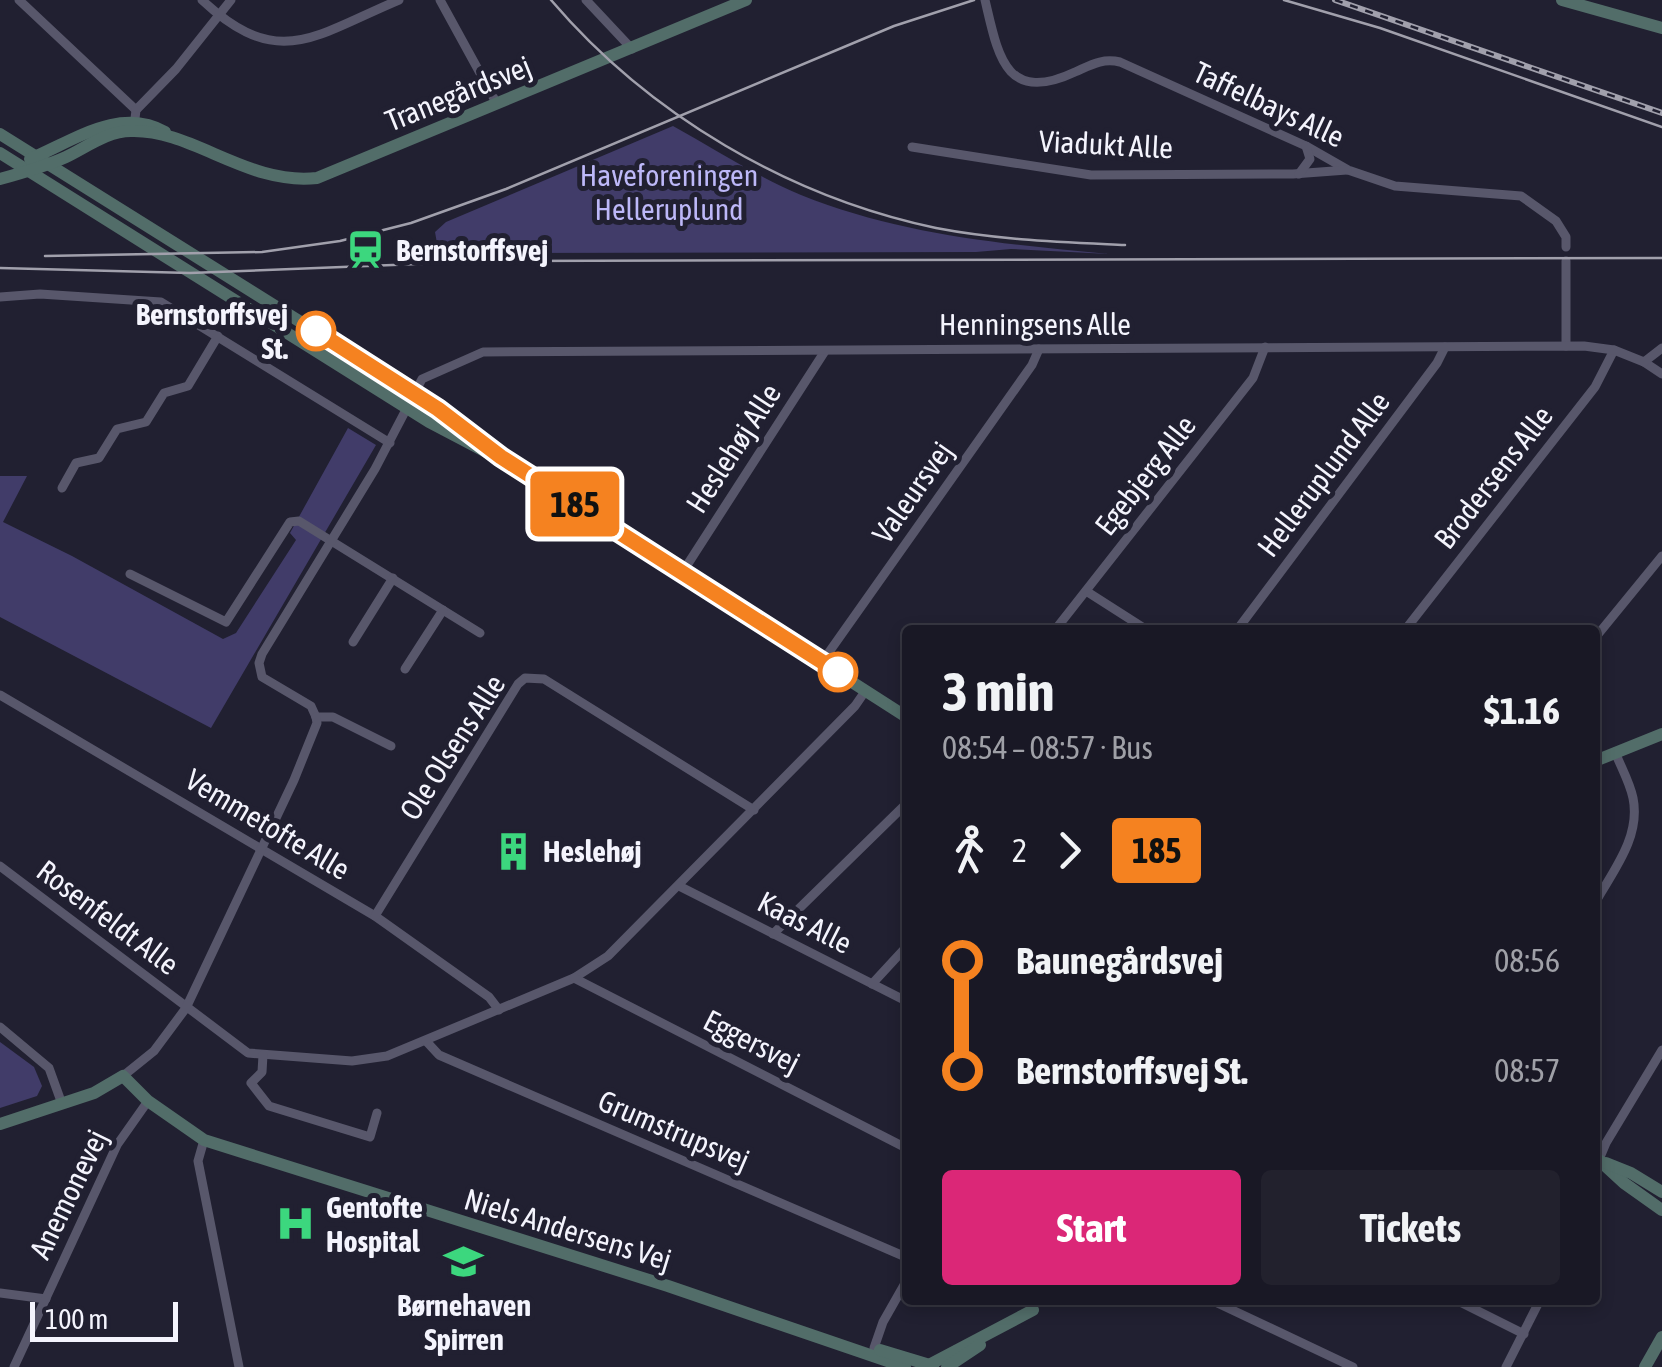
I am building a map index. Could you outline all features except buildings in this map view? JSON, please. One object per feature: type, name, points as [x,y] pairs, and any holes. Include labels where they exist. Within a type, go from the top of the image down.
[{"type":"street","points":[[20,0],[135,121]]},
{"type":"street","points":[[202,0],[251,37],[287,43],[310,38],[399,0]]},
{"type":"street","points":[[0,175],[108,136],[135,121],[231,0]]},
{"type":"street","points":[[440,0],[497,104]]},
{"type":"street","points":[[586,0],[632,49]]},
{"type":"street","name":"Tranegårdsvej","points":[[135,121],[184,144],[274,176],[317,178],[746,0]]},
{"type":"street","name":"Taffelbays Alle","points":[[985,0],[998,54],[1011,74],[1037,84],[1053,83],[1098,62],[1120,62],[1306,146],[1348,170],[1412,189],[1521,196],[1556,221],[1566,237],[1566,247]]},
{"type":"street","points":[[1562,0],[1662,28]]},
{"type":"street","points":[[1642,21],[1662,20]]},
{"type":"street","points":[[0,134],[414,394],[501,457],[902,714]]},
{"type":"street","name":"Viadukt Alle","points":[[912,146],[1092,174],[1300,174],[1348,170]]},
{"type":"street","points":[[1300,174],[1310,159],[1306,146]]},
{"type":"street","points":[[0,152],[407,408],[501,457]]},
{"type":"street","points":[[0,188],[41,179]]},
{"type":"street","points":[[1566,262],[1566,346]]},
{"type":"street","points":[[0,297],[40,294],[148,300],[174,308],[390,442]]},
{"type":"street","points":[[62,488],[76,463],[98,458],[116,429],[146,422],[164,394],[188,386],[218,336]]},
{"type":"street","name":"Helleruplund Alle","points":[[1241,625],[1437,363],[1445,346]]},
{"type":"street","name":"Henningsens Alle","points":[[414,394],[424,377],[483,352],[1566,346],[1614,350],[1662,374]]},
{"type":"street","name":"Egebjerg Alle","points":[[1060,625],[1252,378],[1265,347]]},
{"type":"street","points":[[1644,362],[1662,348]]},
{"type":"street","name":"Valeursvej","points":[[822,662],[1040,349]]},
{"type":"street","name":"Brodersens Alle","points":[[1409,625],[1595,388],[1614,350]]},
{"type":"street","name":"Heslehøj Alle","points":[[682,572],[825,351]]},
{"type":"street","points":[[0,1124],[94,1093],[123,1076],[154,1051],[186,1008],[317,723],[310,706],[268,683],[259,670],[262,654],[390,442],[414,394]]},
{"type":"street","points":[[130,574],[226,622],[290,522],[299,521],[480,633]]},
{"type":"street","points":[[1600,632],[1662,556]]},
{"type":"street","points":[[353,642],[393,578]]},
{"type":"street","points":[[1086,592],[1139,625]]},
{"type":"street","points":[[404,669],[442,610]]},
{"type":"street","name":"Ole Olsens Alle","points":[[375,916],[525,678],[544,679],[754,810]]},
{"type":"street","points":[[377,1113],[370,1137],[269,1106],[251,1083],[262,1072],[263,1055],[352,1062],[387,1056],[574,978],[624,942],[855,706],[866,690]]},
{"type":"street","name":"Vemmetofte Alle","points":[[0,695],[375,916],[490,997],[499,1010]]},
{"type":"street","points":[[316,716],[332,717],[392,746]]},
{"type":"street","points":[[1600,759],[1662,734]]},
{"type":"street","points":[[1600,893],[1627,846],[1634,821],[1633,798],[1616,752]]},
{"type":"street","points":[[773,934],[902,808]]},
{"type":"street","name":"Rosenfeldt Alle","points":[[0,866],[238,1048],[263,1055]]},
{"type":"street","name":"Kaas Alle","points":[[680,886],[902,999]]},
{"type":"street","points":[[872,984],[902,952]]},
{"type":"street","name":"Eggersvej","points":[[574,978],[902,1145]]},
{"type":"street","points":[[0,1027],[42,1059],[62,1104]]},
{"type":"street","name":"Grumstrupsvej","points":[[426,1041],[440,1055],[902,1255]]},
{"type":"street","points":[[1600,1155],[1662,1050]]},
{"type":"street","name":"Niels Andersens Vej","points":[[123,1076],[148,1101],[204,1140],[843,1344],[872,1359]]},
{"type":"street","name":"Anemonevej","points":[[14,1367],[117,1145],[148,1101]]},
{"type":"street","points":[[204,1140],[198,1161],[239,1367]]},
{"type":"street","points":[[1600,1163],[1630,1173],[1662,1192]]},
{"type":"street","points":[[1600,1165],[1662,1210]]},
{"type":"street","points":[[872,1359],[883,1322],[902,1289]]},
{"type":"street","points":[[0,1294],[46,1299]]},
{"type":"street","points":[[947,1367],[1040,1305]]},
{"type":"street","points":[[1222,1305],[1353,1367]]},
{"type":"street","points":[[1466,1305],[1524,1334]]},
{"type":"street","points":[[1506,1367],[1538,1305]]},
{"type":"street","points":[[872,1359],[930,1366],[1033,1310]]},
{"type":"street","points":[[1644,1367],[1662,1337]]},
{"type":"street","points":[[872,1359],[906,1367]]},
{"type":"green space","name":"Haveforeningen Helleruplund","points":[[673,126],[768,180],[876,220],[953,236],[1109,254],[1011,249],[450,253],[438,249],[435,232],[446,222]]},
{"type":"green space","points":[[348,428],[376,445],[211,728],[0,617],[0,476],[27,476],[3,522],[223,639],[236,633],[296,540],[290,533]]},
{"type":"green space","points":[[0,1042],[34,1067],[42,1086],[37,1096],[0,1108]]},
{"type":"tram line","points":[[551,0],[590,42],[677,115],[775,173],[881,214],[936,228],[1030,240],[1125,245]]},
{"type":"tram line","points":[[45,256],[262,252],[340,241],[411,223],[506,189],[894,26],[974,0]]},
{"type":"tram line","points":[[1284,0],[1380,28],[1662,127]]},
{"type":"tram line","points":[[0,268],[190,273],[493,261],[1662,258]]},
{"type":"railway","points":[[1335,0],[1662,113]]},
{"type":"bus line","name":"185","points":[[316,331],[438,409],[501,457],[838,672]]},
{"type":"place","name":"Bernstorffsvej","points":[[366,250]]},
{"type":"place","name":"Bernstorffsvej St.","points":[[316,331]]},
{"type":"place","name":"Heslehøj","points":[[513,851]]},
{"type":"place","name":"Gentofte Hospital","points":[[296,1224]]},
{"type":"place","name":"Børnehaven Spirren","points":[[464,1261]]}]
